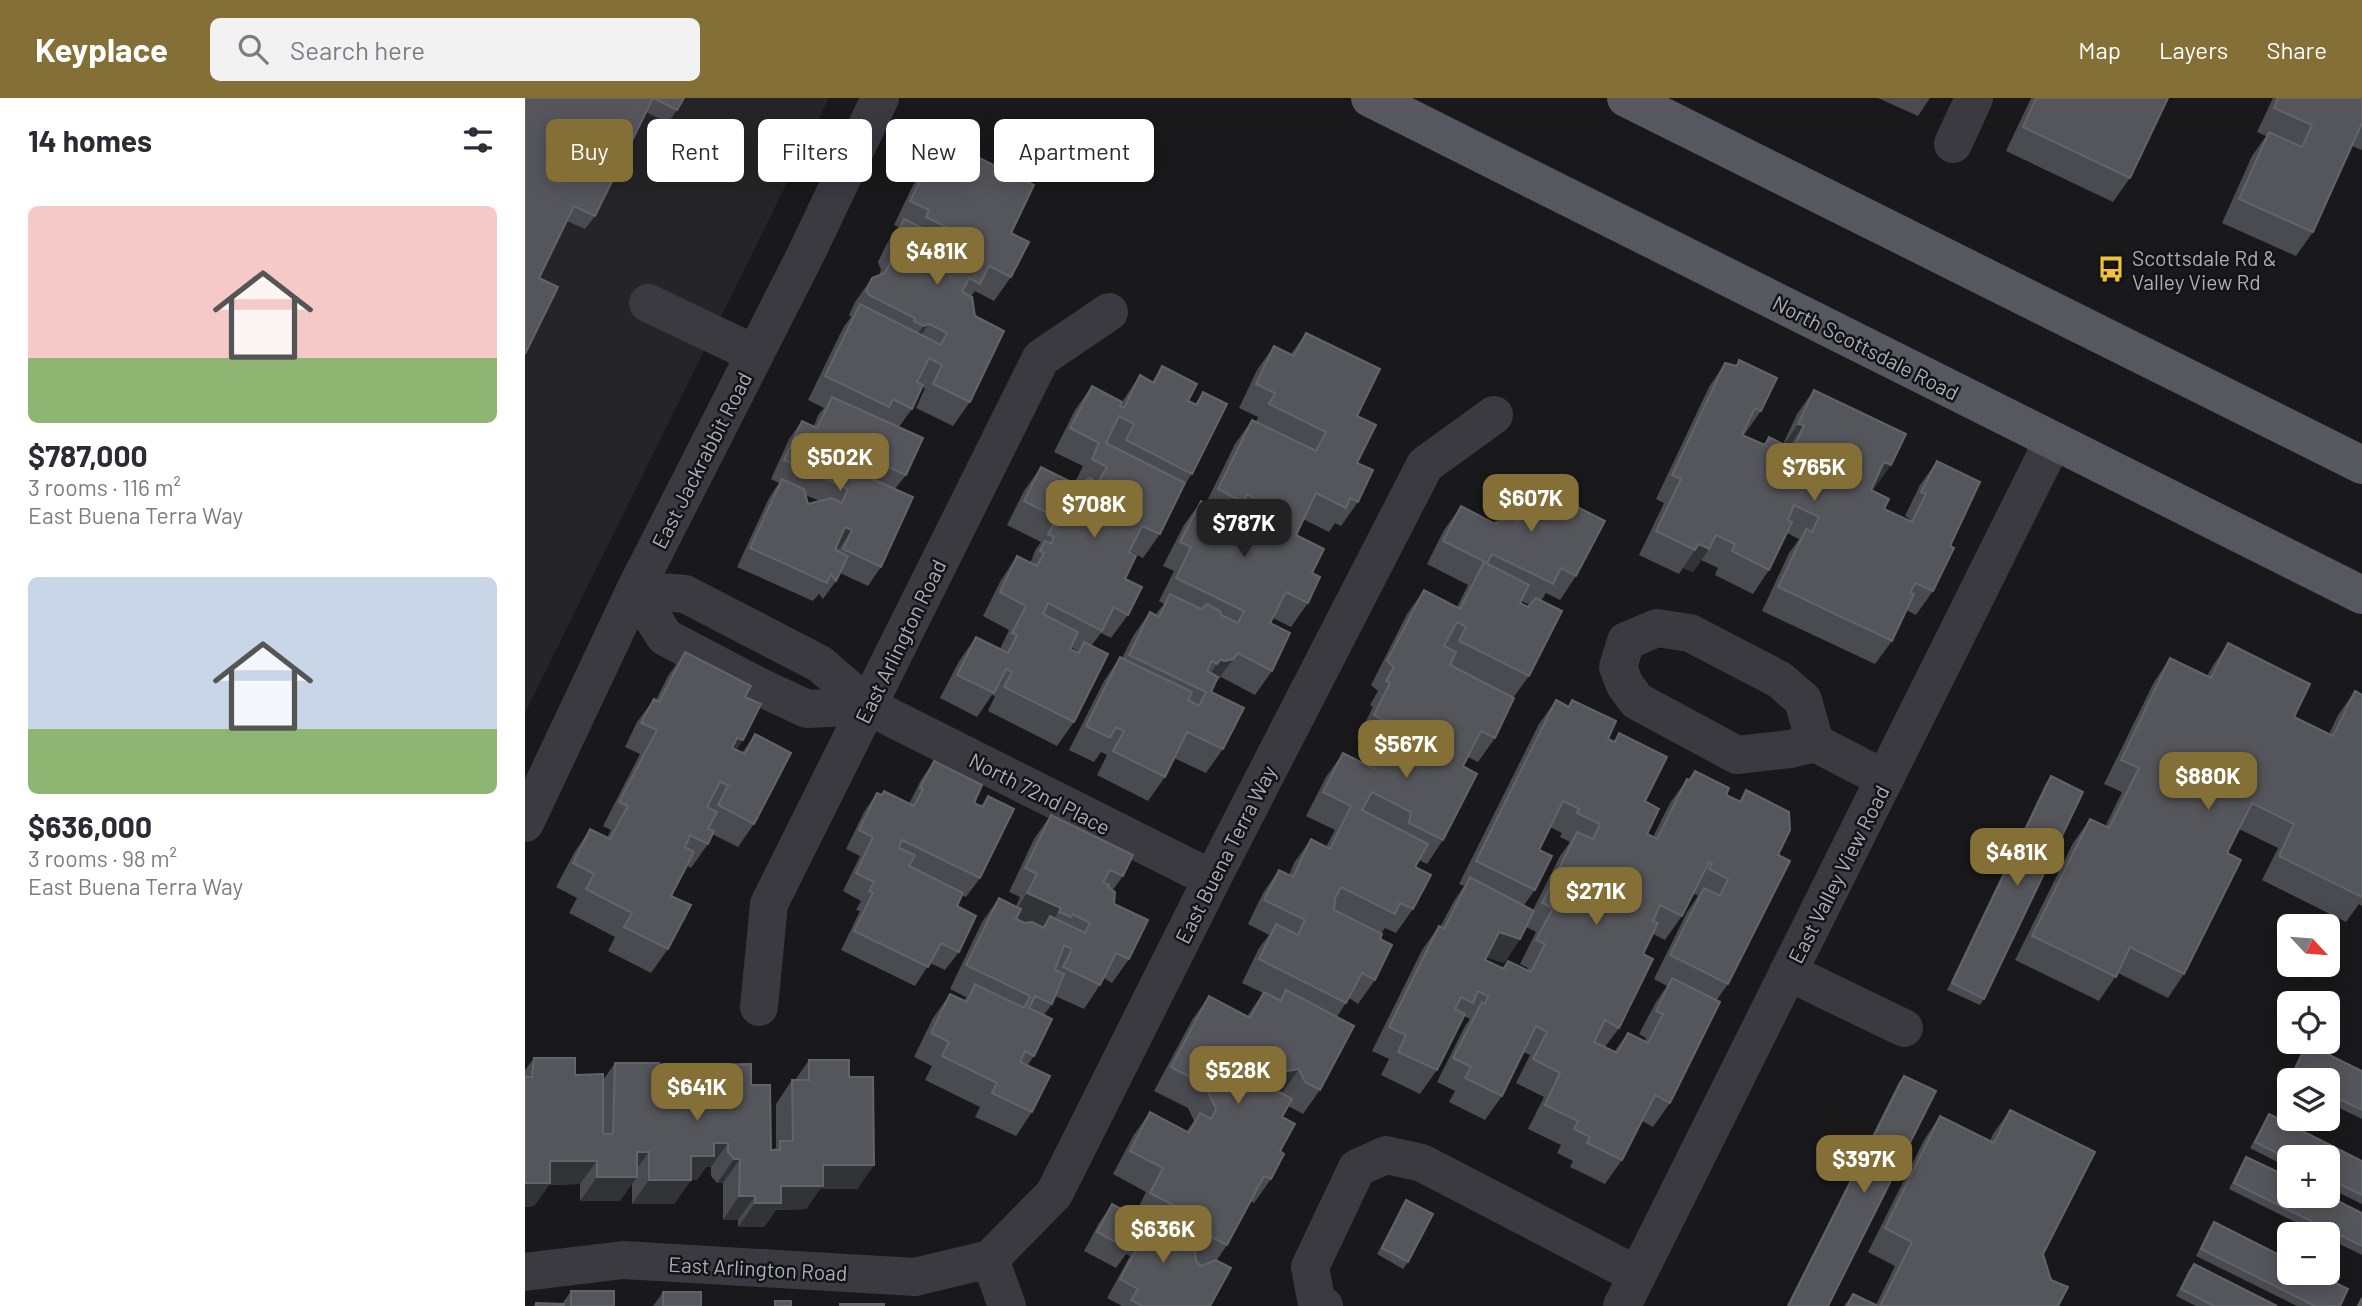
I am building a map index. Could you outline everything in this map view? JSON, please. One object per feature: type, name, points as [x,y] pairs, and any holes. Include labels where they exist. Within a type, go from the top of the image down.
[{"type":"main road","name":"North Scottsdale Road","points":[[1370,98],[2362,594]]},
{"type":"main road","points":[[1626,98],[2362,465]]},
{"type":"street","name":"East Jackrabbit Road","points":[[525,823],[635,590],[755,354],[880,98]]},
{"type":"street","points":[[1953,144],[1974,98]]},
{"type":"street","points":[[647,303],[755,354]]},
{"type":"street","name":"East Arlington Road","points":[[759,1007],[769,904],[1041,358],[1109,312]]},
{"type":"street","name":"East Buena Terra Way","points":[[990,1259],[1054,1194],[1425,465],[1494,415]]},
{"type":"street","name":"East Valley View Road","points":[[1629,1290],[2053,441]]},
{"type":"street","name":"North 72nd Place","points":[[635,590],[665,637],[760,687],[807,709],[868,706],[1212,879]]},
{"type":"street","points":[[1815,743],[1803,700],[1780,680],[1690,633],[1657,628],[1626,641],[1618,667],[1625,685],[1637,701],[1737,755],[1790,749],[1815,743],[1885,779]]},
{"type":"street","points":[[1788,972],[1904,1028]]},
{"type":"street","points":[[1324,1306],[1316,1299],[1310,1267],[1357,1168],[1386,1155],[1422,1163],[1629,1290]]},
{"type":"street","points":[[990,1259],[1007,1306]]},
{"type":"street","name":"East Arlington Road","points":[[525,1272],[623,1260],[915,1277],[990,1259]]},
{"type":"shaded area","points":[[525,98],[829,98],[819,119],[758,119],[758,182],[787,182],[525,713]]},
{"type":"building","points":[[525,98],[653,98],[633,139],[633,119],[546,119],[546,182],[612,182],[595,216],[574,206],[539,278],[558,287],[525,354]]},
{"type":"building","points":[[653,98],[684,98],[677,110]]},
{"type":"building","points":[[2036,98],[2168,98],[2130,178],[2023,127]]},
{"type":"building","points":[[2278,98],[2362,98],[2362,123],[2313,232],[2239,199],[2269,132],[2302,147],[2312,125],[2274,108]]},
{"type":"building","points":[[980,158],[994,165],[994,182],[1028,182],[1034,185],[1011,233],[1029,242],[1011,277],[989,266],[980,284],[969,278],[962,292],[972,297],[975,316],[1004,331],[970,402],[933,384],[942,365],[929,358],[917,382],[923,385],[912,409],[893,399],[889,407],[825,376],[860,304],[941,345],[947,333],[929,324],[923,326],[914,321],[915,318],[866,291],[872,278],[885,273],[898,247],[895,238],[904,219],[976,254],[980,244],[926,217],[929,210],[910,201],[920,182],[980,182]]},
{"type":"building","points":[[1306,333],[1380,369],[1357,416],[1376,425],[1357,463],[1373,470],[1358,502],[1350,498],[1346,508],[1316,493],[1296,535],[1324,549],[1312,573],[1320,577],[1308,603],[1286,592],[1270,623],[1290,633],[1272,671],[1238,653],[1233,659],[1220,660],[1217,664],[1212,661],[1207,671],[1218,677],[1211,692],[1244,708],[1223,749],[1187,732],[1165,777],[1113,751],[1124,731],[1116,727],[1110,738],[1086,726],[1120,657],[1192,692],[1188,700],[1199,706],[1206,692],[1129,655],[1150,612],[1159,617],[1170,594],[1201,609],[1207,604],[1238,623],[1244,611],[1176,578],[1191,547],[1180,542],[1201,501],[1252,526],[1257,516],[1248,511],[1254,498],[1247,494],[1243,502],[1218,489],[1252,420],[1316,451],[1326,432],[1269,404],[1275,393],[1256,384],[1274,346],[1294,356]]},
{"type":"building","points":[[1739,360],[1777,378],[1761,411],[1755,408],[1742,435],[1765,445],[1769,437],[1793,449],[1804,425],[1798,424],[1814,390],[1906,434],[1891,465],[1884,462],[1871,490],[1889,499],[1884,509],[1912,522],[1926,494],[1921,492],[1937,461],[1980,482],[1950,546],[1954,548],[1933,591],[1915,583],[1910,593],[1914,594],[1892,641],[1778,587],[1806,529],[1812,532],[1819,517],[1794,505],[1788,520],[1792,522],[1769,570],[1732,551],[1735,544],[1716,535],[1709,549],[1699,544],[1695,550],[1656,531],[1681,479],[1672,475],[1725,363],[1737,366]]},
{"type":"building","points":[[1162,366],[1197,384],[1188,401],[1197,405],[1203,392],[1227,404],[1192,474],[1126,440],[1134,424],[1119,416],[1106,443],[1185,483],[1160,534],[1142,526],[1129,552],[1136,556],[1125,579],[1142,587],[1128,615],[1114,607],[1102,631],[1048,603],[1043,614],[1078,632],[1070,649],[1079,653],[1084,642],[1108,654],[1074,722],[1004,687],[1012,672],[1006,669],[994,693],[957,675],[976,637],[1008,653],[1017,635],[1012,633],[1026,606],[1000,592],[1017,556],[1037,566],[1044,553],[1040,551],[1045,541],[1051,544],[1054,537],[1048,534],[1053,525],[1057,527],[1061,520],[1024,501],[1041,467],[1077,485],[1090,478],[1098,483],[1107,467],[1092,459],[1099,443],[1070,428],[1092,386],[1122,402],[1120,406],[1124,408],[1140,375],[1154,383]]},
{"type":"building","points":[[832,397],[923,438],[906,475],[882,464],[874,480],[913,497],[881,567],[843,549],[852,530],[845,527],[835,550],[848,556],[836,581],[831,574],[827,583],[750,548],[782,479],[804,489],[808,504],[831,498],[842,503],[848,489],[784,460],[802,421],[817,428]]},
{"type":"building","points":[[1522,479],[1605,521],[1576,576],[1561,568],[1553,584],[1492,554],[1487,563],[1443,541],[1461,506],[1495,524],[1510,517],[1518,522],[1524,509],[1510,501]]},
{"type":"building","points":[[1484,562],[1529,585],[1520,603],[1528,607],[1536,598],[1562,611],[1529,676],[1459,641],[1466,627],[1457,622],[1444,646],[1456,652],[1450,665],[1514,698],[1495,738],[1481,731],[1463,766],[1477,774],[1443,840],[1409,823],[1411,812],[1372,792],[1362,810],[1428,844],[1415,867],[1431,875],[1413,909],[1400,903],[1395,914],[1341,887],[1335,898],[1334,910],[1382,934],[1380,939],[1392,945],[1375,980],[1362,973],[1346,1003],[1259,959],[1276,924],[1298,935],[1305,920],[1264,900],[1279,870],[1293,877],[1311,839],[1330,849],[1351,806],[1323,792],[1343,753],[1375,769],[1388,742],[1404,750],[1409,733],[1374,715],[1390,683],[1386,681],[1394,667],[1387,661],[1424,590],[1460,609]]},
{"type":"building","points":[[2228,643],[2310,684],[2294,717],[2333,736],[2355,691],[2362,695],[2362,897],[2279,856],[2294,824],[2252,803],[2227,853],[2241,860],[2184,974],[2130,947],[2116,977],[2032,936],[2090,819],[2109,828],[2139,768],[2121,760],[2170,658],[2211,678]]},
{"type":"building","points":[[685,652],[751,686],[745,697],[761,704],[743,740],[737,738],[732,748],[745,754],[755,734],[791,753],[754,824],[718,805],[728,785],[720,782],[707,807],[717,812],[708,829],[714,831],[708,844],[690,835],[685,847],[694,852],[671,896],[691,905],[668,949],[624,927],[632,913],[586,889],[594,874],[573,863],[590,829],[610,839],[628,806],[619,802],[657,730],[641,723],[654,699],[659,702]]},
{"type":"building","points":[[1556,700],[1569,707],[1572,700],[1616,721],[1608,739],[1615,742],[1619,733],[1667,757],[1645,801],[1659,809],[1647,834],[1657,839],[1687,779],[1690,780],[1695,771],[1729,788],[1726,795],[1741,802],[1746,790],[1789,812],[1790,830],[1778,855],[1790,861],[1728,984],[1670,955],[1704,888],[1720,896],[1728,879],[1709,869],[1712,863],[1709,862],[1682,916],[1660,905],[1653,921],[1658,923],[1643,954],[1653,959],[1619,1028],[1605,1020],[1594,1042],[1617,1053],[1628,1033],[1648,1043],[1663,1014],[1656,1011],[1672,978],[1720,1002],[1670,1103],[1655,1095],[1622,1160],[1587,1143],[1590,1137],[1574,1129],[1578,1121],[1545,1105],[1560,1073],[1533,1059],[1547,1032],[1536,1026],[1502,1096],[1465,1078],[1471,1067],[1453,1058],[1482,1002],[1485,1004],[1488,996],[1478,991],[1473,1003],[1461,997],[1455,1009],[1465,1014],[1437,1070],[1398,1052],[1406,1035],[1389,1027],[1439,926],[1444,929],[1470,877],[1534,911],[1520,939],[1499,932],[1485,960],[1504,969],[1508,961],[1531,972],[1545,944],[1536,940],[1553,908],[1542,903],[1577,832],[1593,839],[1600,824],[1577,813],[1579,809],[1563,801],[1539,850],[1552,856],[1535,890],[1476,861]]},
{"type":"building","points":[[934,761],[982,785],[974,803],[983,807],[988,796],[1014,809],[980,878],[902,840],[899,848],[915,855],[909,866],[963,893],[957,906],[976,916],[959,952],[941,943],[928,967],[854,931],[873,893],[869,891],[874,882],[856,873],[873,837],[859,830],[877,793],[882,795],[884,791],[914,806]]},
{"type":"building","points":[[2051,776],[2083,792],[1984,999],[1952,983]]},
{"type":"building","points":[[1051,815],[1133,855],[1123,876],[1110,870],[1103,882],[1115,892],[1114,904],[1148,920],[1129,959],[1116,953],[1100,985],[1063,967],[1072,949],[1064,945],[1055,970],[1064,974],[1052,1004],[1035,996],[1029,1008],[1052,1019],[1034,1056],[1025,1051],[1020,1062],[1050,1076],[1032,1112],[992,1093],[997,1083],[942,1056],[949,1042],[931,1033],[950,994],[967,1002],[975,984],[1024,1008],[1030,996],[966,965],[999,898],[1021,909],[1016,919],[1025,923],[1032,922],[1044,928],[1050,916],[1085,933],[1090,923],[1073,914],[1071,917],[1059,912],[1061,908],[1027,893],[1037,874],[1025,868]]},
{"type":"building","points":[[1286,990],[1354,1026],[1320,1090],[1305,1082],[1299,1069],[1282,1072],[1279,1078],[1236,1055],[1230,1066],[1246,1075],[1252,1072],[1260,1076],[1264,1084],[1292,1099],[1282,1117],[1295,1124],[1280,1151],[1284,1154],[1271,1179],[1264,1176],[1227,1245],[1189,1226],[1194,1216],[1150,1193],[1163,1168],[1130,1151],[1150,1112],[1189,1133],[1200,1113],[1211,1119],[1216,1109],[1205,1085],[1171,1067],[1209,996],[1250,1018],[1264,992],[1281,1001]]},
{"type":"building","points":[[2302,1054],[2327,1054],[2362,1071],[2362,1110],[2340,1099],[2340,1068],[2295,1068]]},
{"type":"building","points":[[534,1058],[575,1058],[575,1075],[603,1074],[603,1134],[613,1134],[615,1063],[659,1063],[659,1082],[690,1081],[690,1065],[751,1064],[751,1085],[770,1085],[771,1150],[780,1150],[780,1141],[793,1141],[792,1080],[809,1080],[809,1060],[849,1060],[849,1077],[873,1077],[874,1165],[823,1165],[823,1186],[781,1186],[781,1203],[755,1203],[755,1196],[739,1196],[740,1159],[734,1159],[728,1152],[728,1143],[714,1143],[714,1156],[691,1156],[691,1180],[649,1180],[649,1152],[637,1152],[637,1177],[597,1177],[597,1161],[550,1161],[550,1183],[525,1183],[525,1077],[532,1077]]},
{"type":"building","points":[[1904,1076],[1936,1091],[1828,1306],[1788,1306]]},
{"type":"building","points":[[2010,1110],[2095,1152],[2043,1254],[2051,1280],[2068,1287],[2058,1306],[1880,1306],[1912,1242],[1885,1228],[1940,1116],[1994,1143]]},
{"type":"building","points":[[2269,1114],[2277,1118],[2277,1131],[2303,1131],[2330,1145],[2277,1145],[2277,1153],[2255,1142]]},
{"type":"building","points":[[2340,1150],[2362,1161],[2362,1195],[2340,1184]]},
{"type":"building","points":[[2246,1157],[2277,1171],[2277,1204],[2234,1183]]},
{"type":"building","points":[[1406,1200],[1433,1214],[1408,1262],[1382,1248]]},
{"type":"building","points":[[2340,1202],[2362,1213],[2362,1246],[2340,1235],[2340,1222],[2313,1222],[2285,1208],[2340,1208]]},
{"type":"building","points":[[1112,1204],[1195,1249],[1196,1261],[1201,1266],[1216,1260],[1231,1268],[1210,1306],[1142,1306],[1131,1300],[1138,1289],[1120,1279],[1143,1237],[1138,1234],[1129,1249],[1097,1232]]},
{"type":"building","points":[[2214,1222],[2277,1254],[2277,1285],[2340,1285],[2348,1289],[2340,1306],[2315,1306],[2201,1249]]},
{"type":"building","points":[[2194,1264],[2277,1306],[2214,1306],[2181,1289]]},
{"type":"building","points":[[571,1291],[614,1291],[614,1306],[571,1306]]},
{"type":"building","points":[[663,1292],[701,1292],[701,1306],[663,1306]]},
{"type":"building","points":[[1853,1294],[1878,1306],[1847,1306]]},
{"type":"building","points":[[775,1301],[791,1301],[791,1306],[775,1306]]},
{"type":"building","points":[[536,1303],[564,1304],[564,1306],[536,1306]]},
{"type":"building","points":[[884,1304],[884,1306],[840,1306]]},
{"type":"place","name":"Scottsdale Rd & Valley View Rd","points":[[2111,269]]}]
